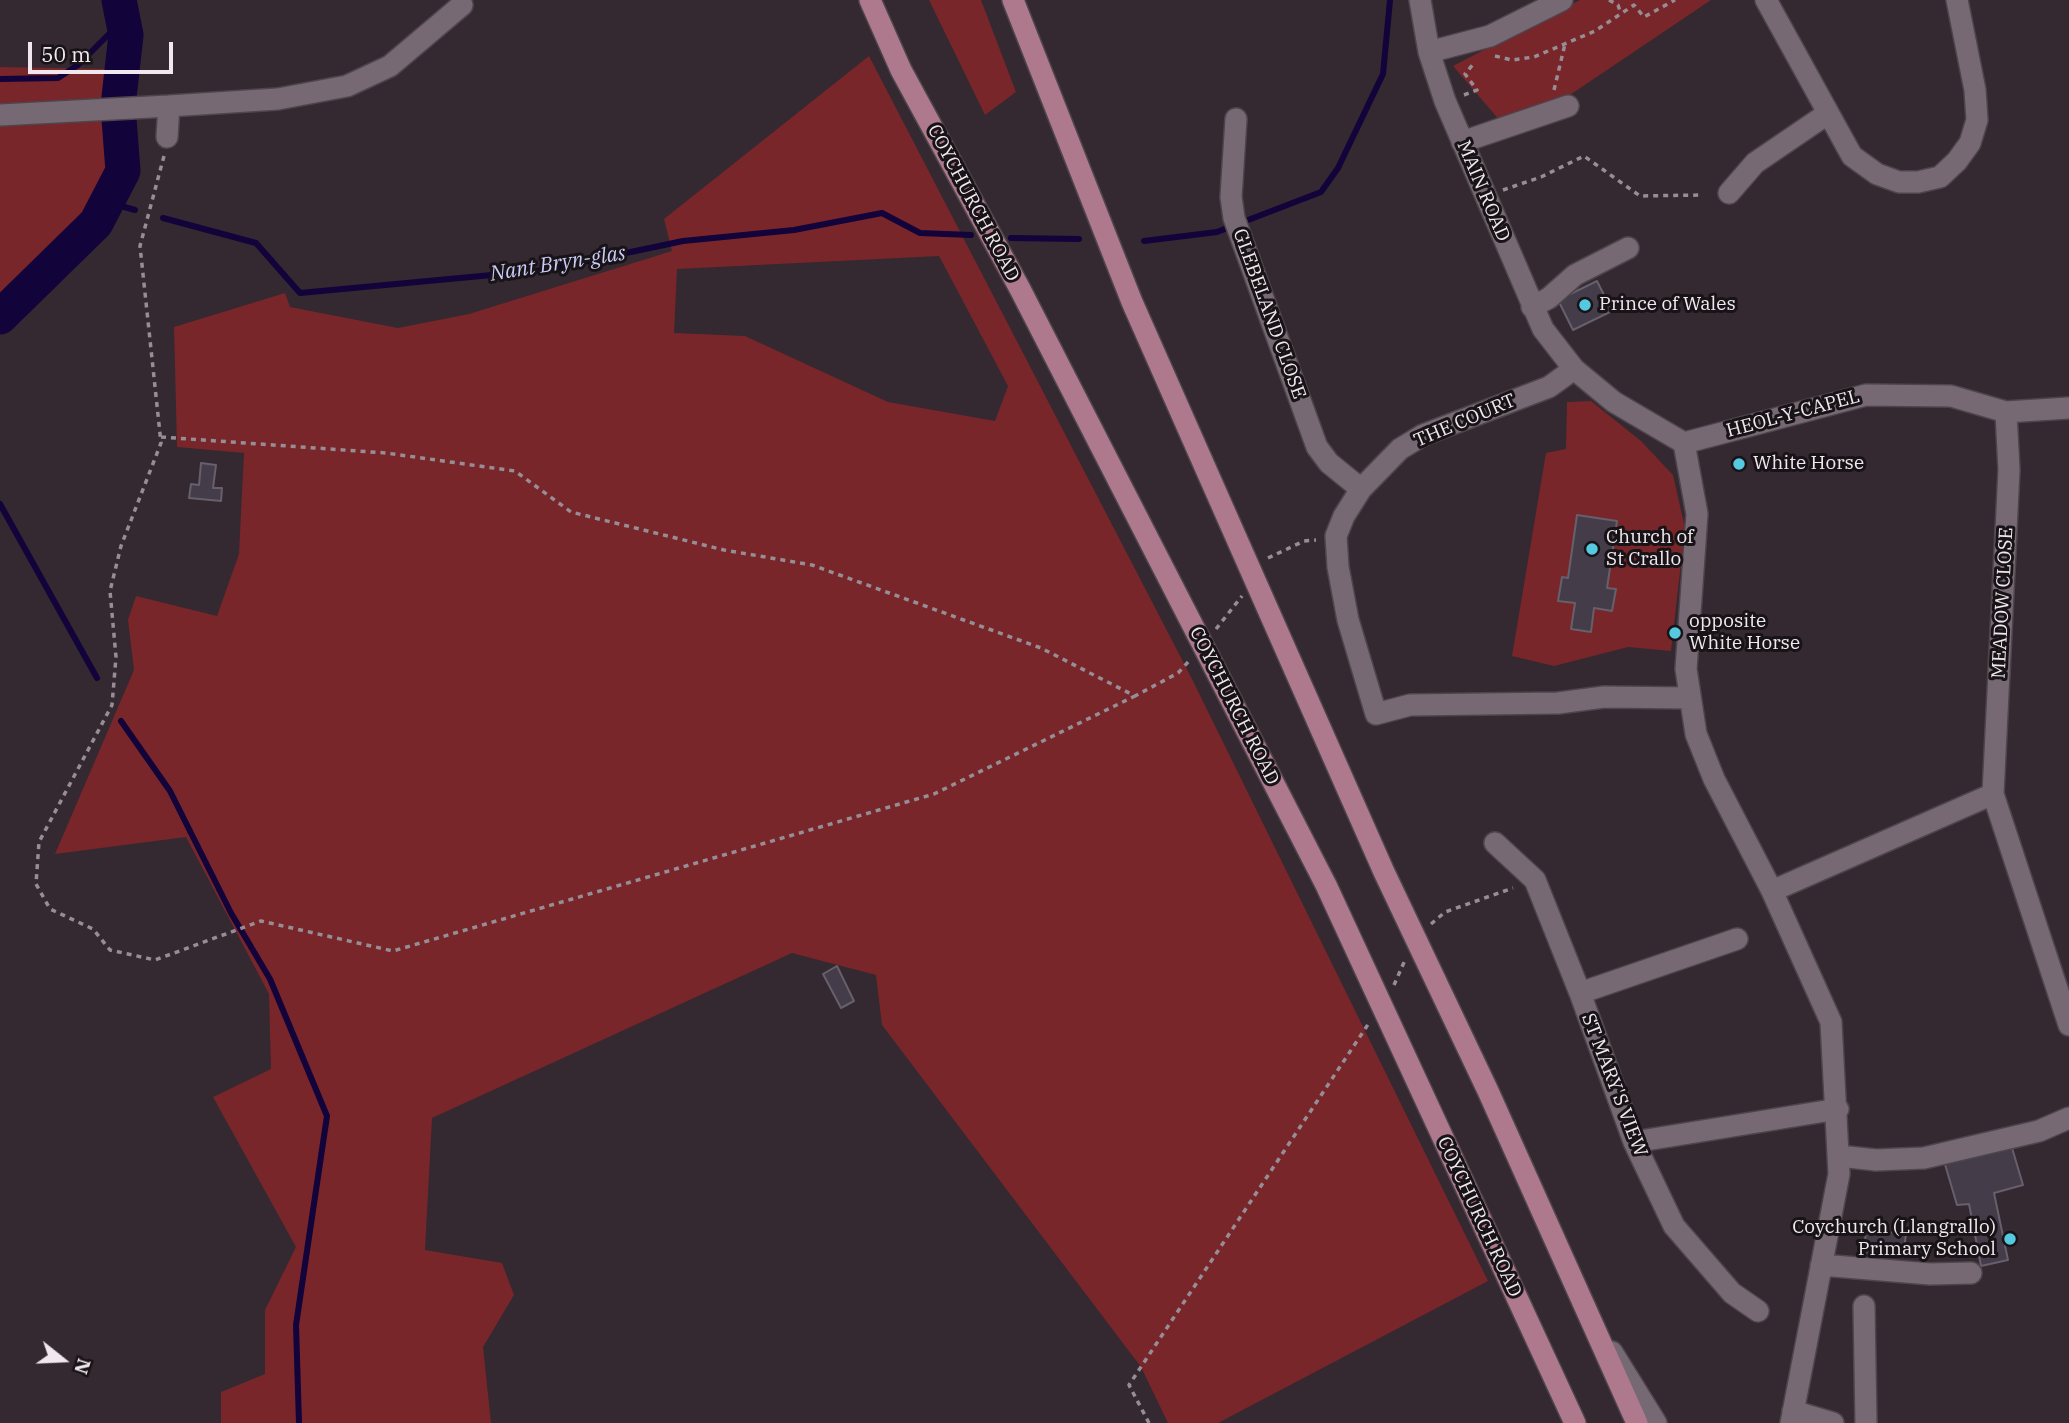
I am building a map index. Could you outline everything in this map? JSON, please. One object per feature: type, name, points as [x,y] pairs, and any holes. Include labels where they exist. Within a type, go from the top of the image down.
[{"type":"main road","name":"COYCHURCH ROAD","points":[[870,0],[901,70],[1020,289],[1326,885],[1575,1423]]},
{"type":"main road","points":[[1013,0],[1132,302],[1415,938],[1593,1321],[1637,1423]]},
{"type":"street","name":"MAIN ROAD","points":[[1420,0],[1429,52],[1462,142],[1532,307],[1556,349],[1574,369]]},
{"type":"street","points":[[1429,52],[1490,36],[1562,0]]},
{"type":"street","points":[[1766,0],[1852,156],[1877,174],[1899,181],[1918,182],[1940,177],[1957,162],[1970,144],[1977,120],[1975,90],[1957,0]]},
{"type":"street","points":[[0,115],[278,99],[347,86],[390,66],[462,5]]},
{"type":"street","points":[[1462,142],[1561,101]]},
{"type":"street","points":[[166,106],[167,137]]},
{"type":"street","points":[[1729,193],[1755,163],[1827,114]]},
{"type":"street","name":"GLEBELAND CLOSE","points":[[1236,119],[1230,197],[1238,228],[1317,447],[1329,463],[1361,489]]},
{"type":"street","points":[[1532,307],[1549,298],[1575,275],[1628,248]]},
{"type":"street","points":[[1574,369],[1614,402],[1684,443],[1697,514],[1686,669],[1696,734],[1714,779],[1772,891],[1831,1022],[1838,1109],[1839,1174],[1792,1417],[1833,1423]]},
{"type":"street","name":"THE COURT","points":[[1336,536],[1361,489],[1401,449],[1423,435],[1549,387],[1574,369]]},
{"type":"street","name":"HEOL-Y-CAPEL","points":[[1684,443],[1866,395],[1951,396],[2006,412],[2069,408]]},
{"type":"street","name":"MEADOW CLOSE","points":[[2006,412],[2009,470],[1993,794],[2069,1025]]},
{"type":"street","points":[[1336,536],[1348,620],[1376,714],[1409,705],[1558,703],[1604,696],[1690,698]]},
{"type":"street","points":[[1772,891],[1993,794]]},
{"type":"street","name":"ST MARY'S VIEW","points":[[1495,843],[1535,880],[1580,993],[1633,1142],[1674,1226],[1732,1293],[1758,1311]]},
{"type":"street","points":[[1580,993],[1737,939]]},
{"type":"street","points":[[1633,1142],[1838,1109]]},
{"type":"street","points":[[1839,1156],[1877,1160],[1924,1158],[2055,1127],[2069,1118]]},
{"type":"street","points":[[1821,1265],[1930,1274],[1971,1273]]},
{"type":"street","points":[[1864,1307],[1866,1423]]},
{"type":"street","points":[[1593,1321],[1656,1423]]},
{"type":"path","points":[[1609,0],[1618,5],[1620,14]]},
{"type":"path","points":[[1459,97],[1476,90],[1465,74],[1470,65],[1484,57],[1512,60],[1534,57],[1595,31],[1634,5],[1644,17],[1675,0]]},
{"type":"path","points":[[1561,101],[1565,44]]},
{"type":"path","points":[[167,137],[163,164],[140,246],[161,437],[121,546],[110,591],[117,657],[112,705],[38,842],[36,884],[51,909],[93,929],[110,950],[155,960],[261,921],[393,951],[934,794],[1178,673],[1203,646],[1255,579],[1266,559],[1304,541],[1336,536]]},
{"type":"path","points":[[1497,192],[1541,177],[1584,156],[1640,196],[1701,195]]},
{"type":"path","points":[[161,437],[386,453],[515,471],[571,512],[724,550],[812,565],[1041,648],[1135,696]]},
{"type":"path","points":[[1149,1423],[1129,1385],[1362,1030],[1383,1009],[1415,938],[1445,912],[1535,880]]},
{"type":"shaded area","points":[[929,0],[981,0],[1016,92],[985,115]]},
{"type":"shaded area","points":[[1580,0],[1711,0],[1555,105],[1501,122],[1453,66]]},
{"type":"shaded area","points":[[869,56],[1191,677],[1488,1281],[1218,1423],[1168,1423],[1141,1367],[882,1025],[876,975],[792,953],[432,1118],[425,1250],[502,1263],[514,1295],[483,1347],[491,1423],[221,1423],[221,1392],[265,1374],[265,1310],[296,1247],[213,1097],[271,1069],[269,994],[186,837],[55,854],[134,670],[128,620],[136,596],[217,616],[239,554],[244,453],[177,447],[174,327],[285,293],[290,307],[398,328],[469,314],[672,251],[664,219]],"holes":[[[939,256],[1008,386],[995,421],[888,402],[745,336],[674,333],[677,269]]]},
{"type":"shaded area","points":[[0,67],[110,69],[109,181],[80,225],[0,298]]},
{"type":"shaded area","points":[[1591,401],[1641,441],[1673,475],[1685,528],[1671,651],[1628,647],[1554,666],[1512,656],[1546,453],[1566,449],[1567,402]],"holes":[[[1577,515],[1616,521],[1607,588],[1616,590],[1612,611],[1594,608],[1590,632],[1571,629],[1575,603],[1558,601],[1562,578],[1568,578]]]},
{"type":"building","name":"Prince of Wales","points":[[1597,281],[1612,311],[1573,330],[1558,300]]},
{"type":"building","points":[[201,463],[216,465],[213,488],[222,488],[221,501],[189,498],[191,484],[199,485]]},
{"type":"building","name":"Church of St Crallo","points":[[1577,515],[1617,521],[1607,588],[1616,589],[1612,611],[1594,608],[1591,632],[1571,629],[1575,603],[1558,601],[1562,577],[1568,578]]},
{"type":"building","points":[[837,966],[854,1001],[841,1008],[823,974]]},
{"type":"building","points":[[2010,1141],[2023,1185],[1994,1193],[2008,1260],[1981,1266],[1969,1204],[1957,1205],[1944,1161]]},
{"type":"building","points":[[1866,1230],[1906,1234],[1903,1257],[1864,1253]]},
{"type":"waterway","points":[[0,317],[96,223],[123,171],[118,106],[126,35],[119,0]]},
{"type":"waterway","name":"Nant Bryn-glas","points":[[1144,241],[1217,232],[1321,192],[1338,168],[1383,74],[1390,0]]},
{"type":"waterway","points":[[0,79],[58,78],[78,65],[125,18]]},
{"type":"waterway","name":"Nant Bryn-glas","points":[[107,202],[135,210]]},
{"type":"waterway","name":"Nant Bryn-glas","points":[[163,218],[256,243],[300,293],[545,270],[683,241],[794,230],[882,213],[920,233],[971,235]]},
{"type":"waterway","name":"Nant Bryn-glas","points":[[1011,238],[1079,239]]},
{"type":"waterway","points":[[0,504],[97,678]]},
{"type":"waterway","points":[[121,721],[170,791],[231,913],[270,979],[327,1116],[296,1325],[299,1423]]},
{"type":"place","name":"Prince of Wales","points":[[1585,305]]},
{"type":"place","name":"White Horse","points":[[1739,464]]},
{"type":"place","name":"Church of St Crallo","points":[[1592,549]]},
{"type":"place","name":"opposite White Horse","points":[[1675,633]]},
{"type":"place","name":"Coychurch (Llangrallo) Primary School","points":[[2010,1239]]}]
